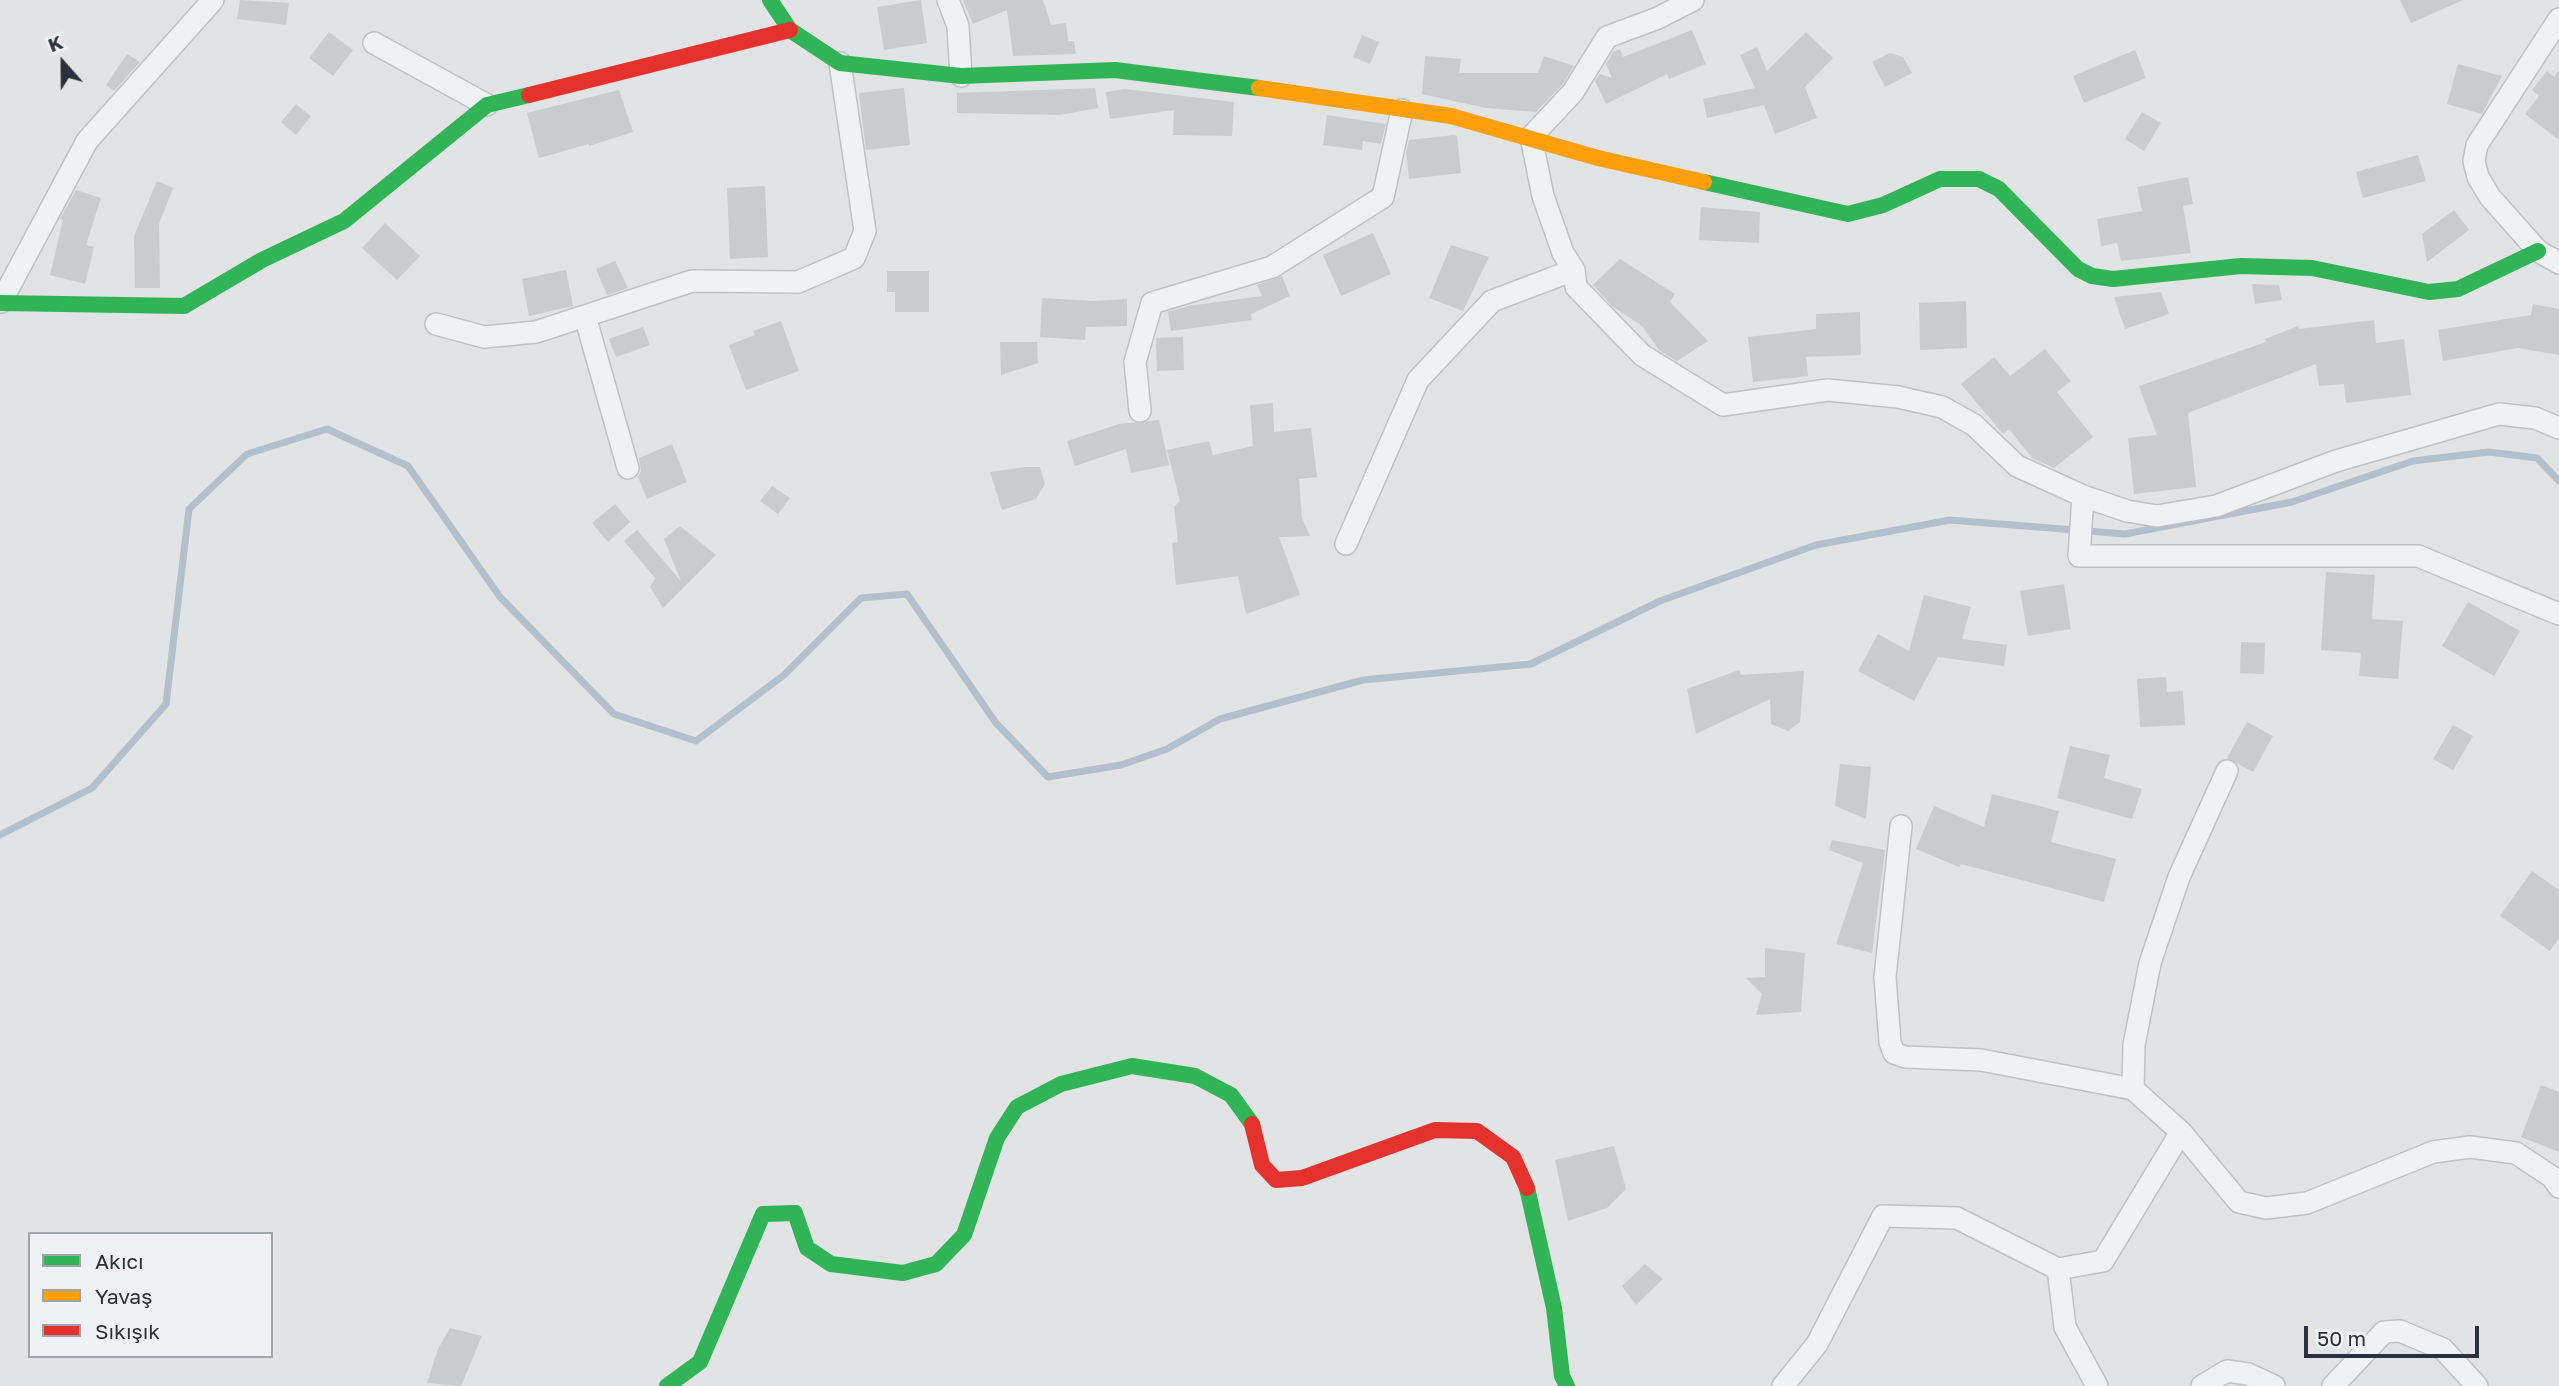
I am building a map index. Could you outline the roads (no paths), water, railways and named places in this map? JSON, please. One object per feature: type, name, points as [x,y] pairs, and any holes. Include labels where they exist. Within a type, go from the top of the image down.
[{"type":"street","points":[[213,0],[87,141],[1,302],[184,306],[262,260],[344,221],[487,105],[790,30]]},
{"type":"street","points":[[770,0],[790,30],[840,63],[961,76],[1115,70],[1234,83],[1451,116],[1598,158],[1848,214],[1883,205],[1940,179],[1979,179],[1999,189],[2078,269],[2092,276],[2113,279],[2242,266],[2312,268],[2430,292],[2458,289],[2538,251]]},
{"type":"street","points":[[948,0],[958,26],[961,76]]},
{"type":"street","points":[[1531,137],[1573,92],[1606,37],[1658,18],[1693,0]]},
{"type":"street","points":[[2559,19],[2477,145],[2474,161],[2478,177],[2490,197],[2538,251],[2559,263]]},
{"type":"street","points":[[374,43],[487,105]]},
{"type":"street","points":[[436,324],[484,337],[536,332],[691,281],[798,282],[854,258],[865,231],[840,63]]},
{"type":"street","points":[[1140,411],[1135,362],[1152,303],[1272,267],[1383,197],[1402,110]]},
{"type":"street","points":[[1531,137],[1543,196],[1563,253],[1573,270],[1576,287],[1642,355],[1723,405],[1829,390],[1898,397],[1942,407],[1975,425],[2017,466],[2083,496],[2127,511],[2157,516],[2216,506],[2336,461],[2499,414],[2535,418],[2559,428]]},
{"type":"street","points":[[1346,544],[1418,380],[1492,301],[1573,270]]},
{"type":"street","points":[[585,316],[628,468]]},
{"type":"street","points":[[2083,496],[2080,556],[2418,556],[2559,614]]},
{"type":"street","points":[[2133,1089],[2134,1045],[2150,964],[2179,877],[2227,771]]},
{"type":"street","points":[[1901,826],[1885,977],[1890,1042],[1894,1053],[1905,1057],[1981,1060],[2133,1089],[2181,1132],[2239,1202],[2266,1208],[2307,1203],[2434,1152],[2470,1147],[2516,1153],[2552,1177],[2559,1187]]},
{"type":"street","points":[[667,1386],[700,1362],[750,1239],[763,1214],[795,1213],[807,1248],[831,1264],[903,1273],[936,1264],[964,1235],[997,1138],[1017,1107],[1061,1084],[1132,1066],[1195,1076],[1231,1095],[1251,1119],[1262,1166],[1276,1180],[1303,1178],[1435,1129],[1477,1131],[1495,1140],[1513,1157],[1530,1195],[1554,1308],[1562,1376],[1567,1386]]},
{"type":"street","points":[[1783,1386],[1817,1344],[1883,1216],[1957,1218],[2058,1269],[2103,1261],[2181,1132]]},
{"type":"street","points":[[2058,1269],[2066,1327],[2097,1386]]},
{"type":"street","points":[[2333,1386],[2384,1332],[2400,1331],[2443,1349],[2477,1386]]},
{"type":"street","points":[[2202,1386],[2227,1371],[2248,1374],[2274,1386]]},
{"type":"waterway","points":[[0,835],[92,788],[166,704],[189,509],[247,454],[327,429],[408,466],[500,597],[614,714],[696,741],[784,675],[861,598],[907,594],[996,723],[1048,777],[1121,765],[1167,749],[1220,719],[1363,680],[1531,664],[1660,601],[1816,545],[1950,520],[2125,534],[2292,502],[2413,461],[2489,452],[2537,458],[2559,481]]}]
